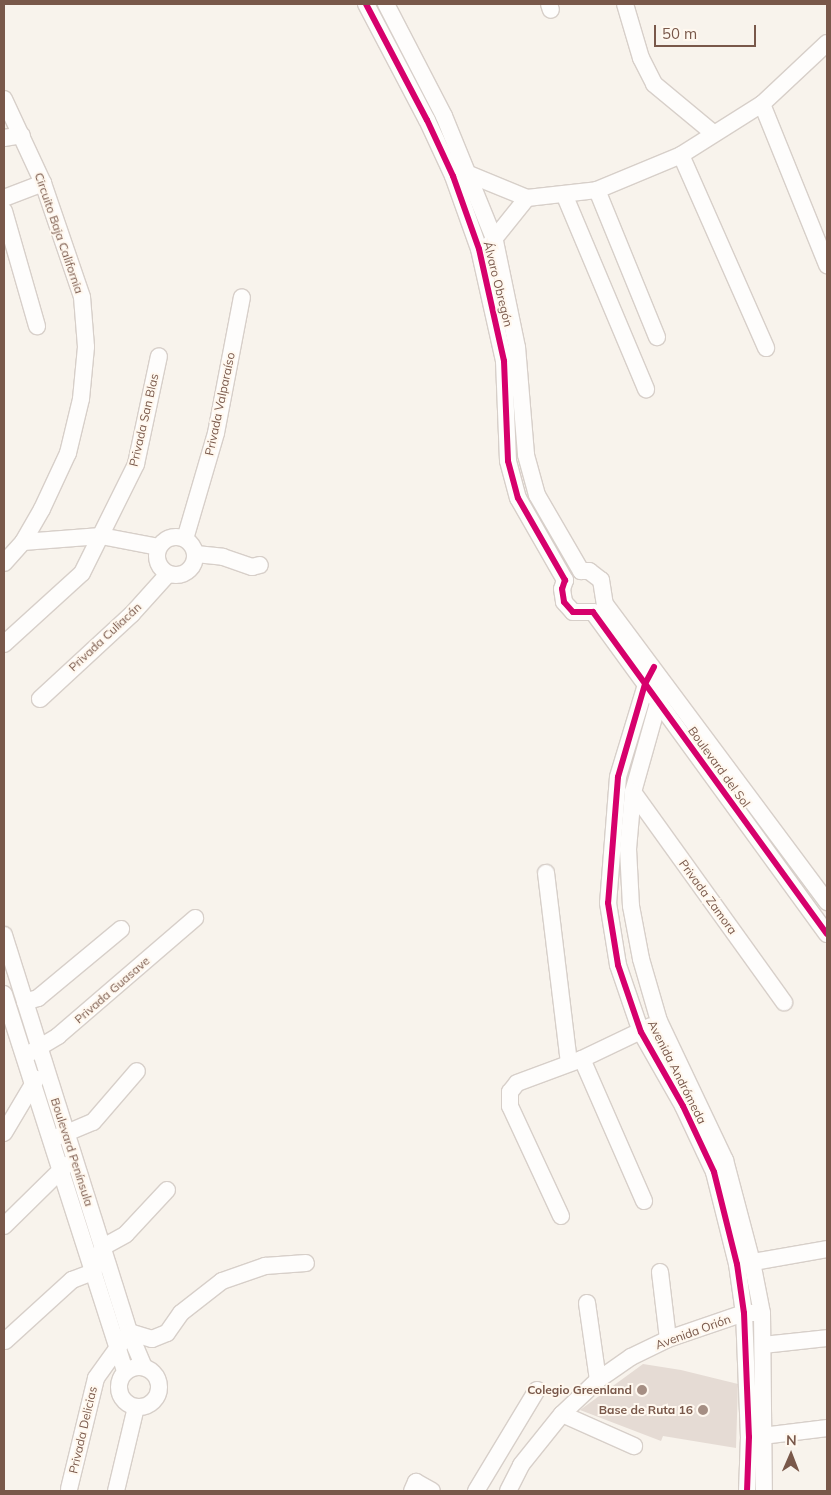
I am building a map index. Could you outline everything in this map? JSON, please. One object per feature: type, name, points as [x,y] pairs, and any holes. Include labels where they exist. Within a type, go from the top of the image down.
[{"type":"street","name":"Álvaro Obregón","points":[[366,4],[427,120],[453,176],[479,249],[504,361],[511,470],[518,498],[565,580],[562,596],[568,608],[580,614],[599,608],[601,580],[589,571],[581,571],[537,495],[526,456],[517,346],[495,241],[471,176],[444,116],[386,4]]},
{"type":"street","points":[[625,4],[641,58],[654,84],[713,133]]},
{"type":"street","points":[[471,176],[527,198],[597,190],[681,155],[713,133],[762,104],[827,43]]},
{"type":"street","name":"Circuito Baja California","points":[[4,99],[43,183],[82,297],[86,347],[81,399],[68,453],[23,542],[4,563]]},
{"type":"street","points":[[762,104],[827,265]]},
{"type":"street","points":[[4,138],[22,135]]},
{"type":"street","points":[[681,155],[766,348]]},
{"type":"street","points":[[4,198],[43,183]]},
{"type":"street","points":[[597,190],[657,337]]},
{"type":"street","points":[[564,194],[646,389]]},
{"type":"street","points":[[479,249],[495,241],[504,224],[527,198]]},
{"type":"street","points":[[4,212],[37,326]]},
{"type":"street","name":"Privada Valparaíso","points":[[185,538],[216,433],[242,296]]},
{"type":"street","name":"Privada San Blas","points":[[4,644],[73,584],[101,536],[136,464],[159,356]]},
{"type":"street","points":[[23,542],[101,536],[158,547]]},
{"type":"street","points":[[196,554],[187,572],[168,574],[157,560],[158,547],[167,538],[185,538],[196,554],[223,557],[252,567],[260,565]]},
{"type":"street","name":"Privada Culiacán","points":[[40,698],[132,614],[168,574]]},
{"type":"street","name":"Boulevard del Sol","points":[[599,608],[654,667],[827,902]]},
{"type":"street","name":"Boulevard del Sol","points":[[599,608],[645,684],[827,934]]},
{"type":"street","name":"Avenida Andrómeda","points":[[654,667],[645,684],[618,777],[608,903],[618,965],[641,1032],[683,1106],[714,1172],[762,1313],[763,1345],[756,1437],[747,1491]]},
{"type":"street","name":"Avenida Andrómeda","points":[[667,685],[657,701],[633,792],[628,849],[631,906],[641,958],[659,1021],[725,1160],[745,1263],[744,1313],[756,1437],[764,1491]]},
{"type":"street","name":"Privada Zamora","points":[[633,792],[784,1002]]},
{"type":"street","points":[[546,873],[576,1061],[644,1201]]},
{"type":"street","name":"Privada Guasave","points":[[24,1057],[58,1036],[196,918]]},
{"type":"street","points":[[25,1002],[38,998],[121,929]]},
{"type":"street","name":"Boulevard Península","points":[[4,935],[129,1332],[144,1367]]},
{"type":"street","name":"Boulevard Península","points":[[4,994],[125,1372]]},
{"type":"street","points":[[561,1216],[510,1106],[510,1092],[517,1083],[576,1061],[641,1032],[659,1021]]},
{"type":"street","points":[[4,1133],[44,1065]]},
{"type":"street","points":[[51,1140],[93,1122],[137,1071]]},
{"type":"street","points":[[4,1226],[61,1173],[73,1154]]},
{"type":"street","points":[[5,1341],[72,1280],[93,1272],[103,1246],[126,1234],[168,1190]]},
{"type":"street","points":[[745,1263],[827,1249]]},
{"type":"street","points":[[129,1332],[152,1339],[167,1334],[181,1313],[222,1281],[265,1266],[306,1263]]},
{"type":"street","points":[[660,1272],[668,1339]]},
{"type":"street","points":[[587,1303],[598,1380]]},
{"type":"street","name":"Avenida Orión","points":[[508,1491],[521,1465],[562,1414],[598,1380],[631,1357],[668,1339],[744,1313],[762,1313]]},
{"type":"street","name":"Privada Delicias","points":[[69,1489],[96,1378],[129,1332]]},
{"type":"street","points":[[763,1345],[827,1338]]},
{"type":"street","points":[[144,1367],[155,1375],[159,1388],[155,1400],[136,1407],[120,1396],[119,1383],[125,1372],[144,1367]]},
{"type":"street","points":[[476,1491],[537,1390]]},
{"type":"street","points":[[116,1491],[136,1407]]},
{"type":"street","points":[[562,1414],[634,1446]]},
{"type":"street","points":[[756,1437],[827,1428]]},
{"type":"street","points":[[412,1491],[416,1482],[432,1491]]},
{"type":"building","points":[[643,1364],[681,1370],[738,1384],[736,1448],[663,1436],[661,1441],[580,1410]]},
{"type":"cycle path","points":[[366,4],[427,120],[453,176],[479,249],[504,361],[508,461],[518,498],[565,580],[562,589],[564,602],[573,612],[593,612],[827,934]]},
{"type":"cycle path","points":[[654,667],[645,684],[618,777],[608,903],[618,965],[641,1032],[683,1106],[714,1172],[737,1264],[744,1313],[749,1437],[747,1491]]},
{"type":"place","name":"Colegio Greenland","points":[[642,1390]]},
{"type":"place","name":"Base de Ruta 16","points":[[703,1410]]}]
